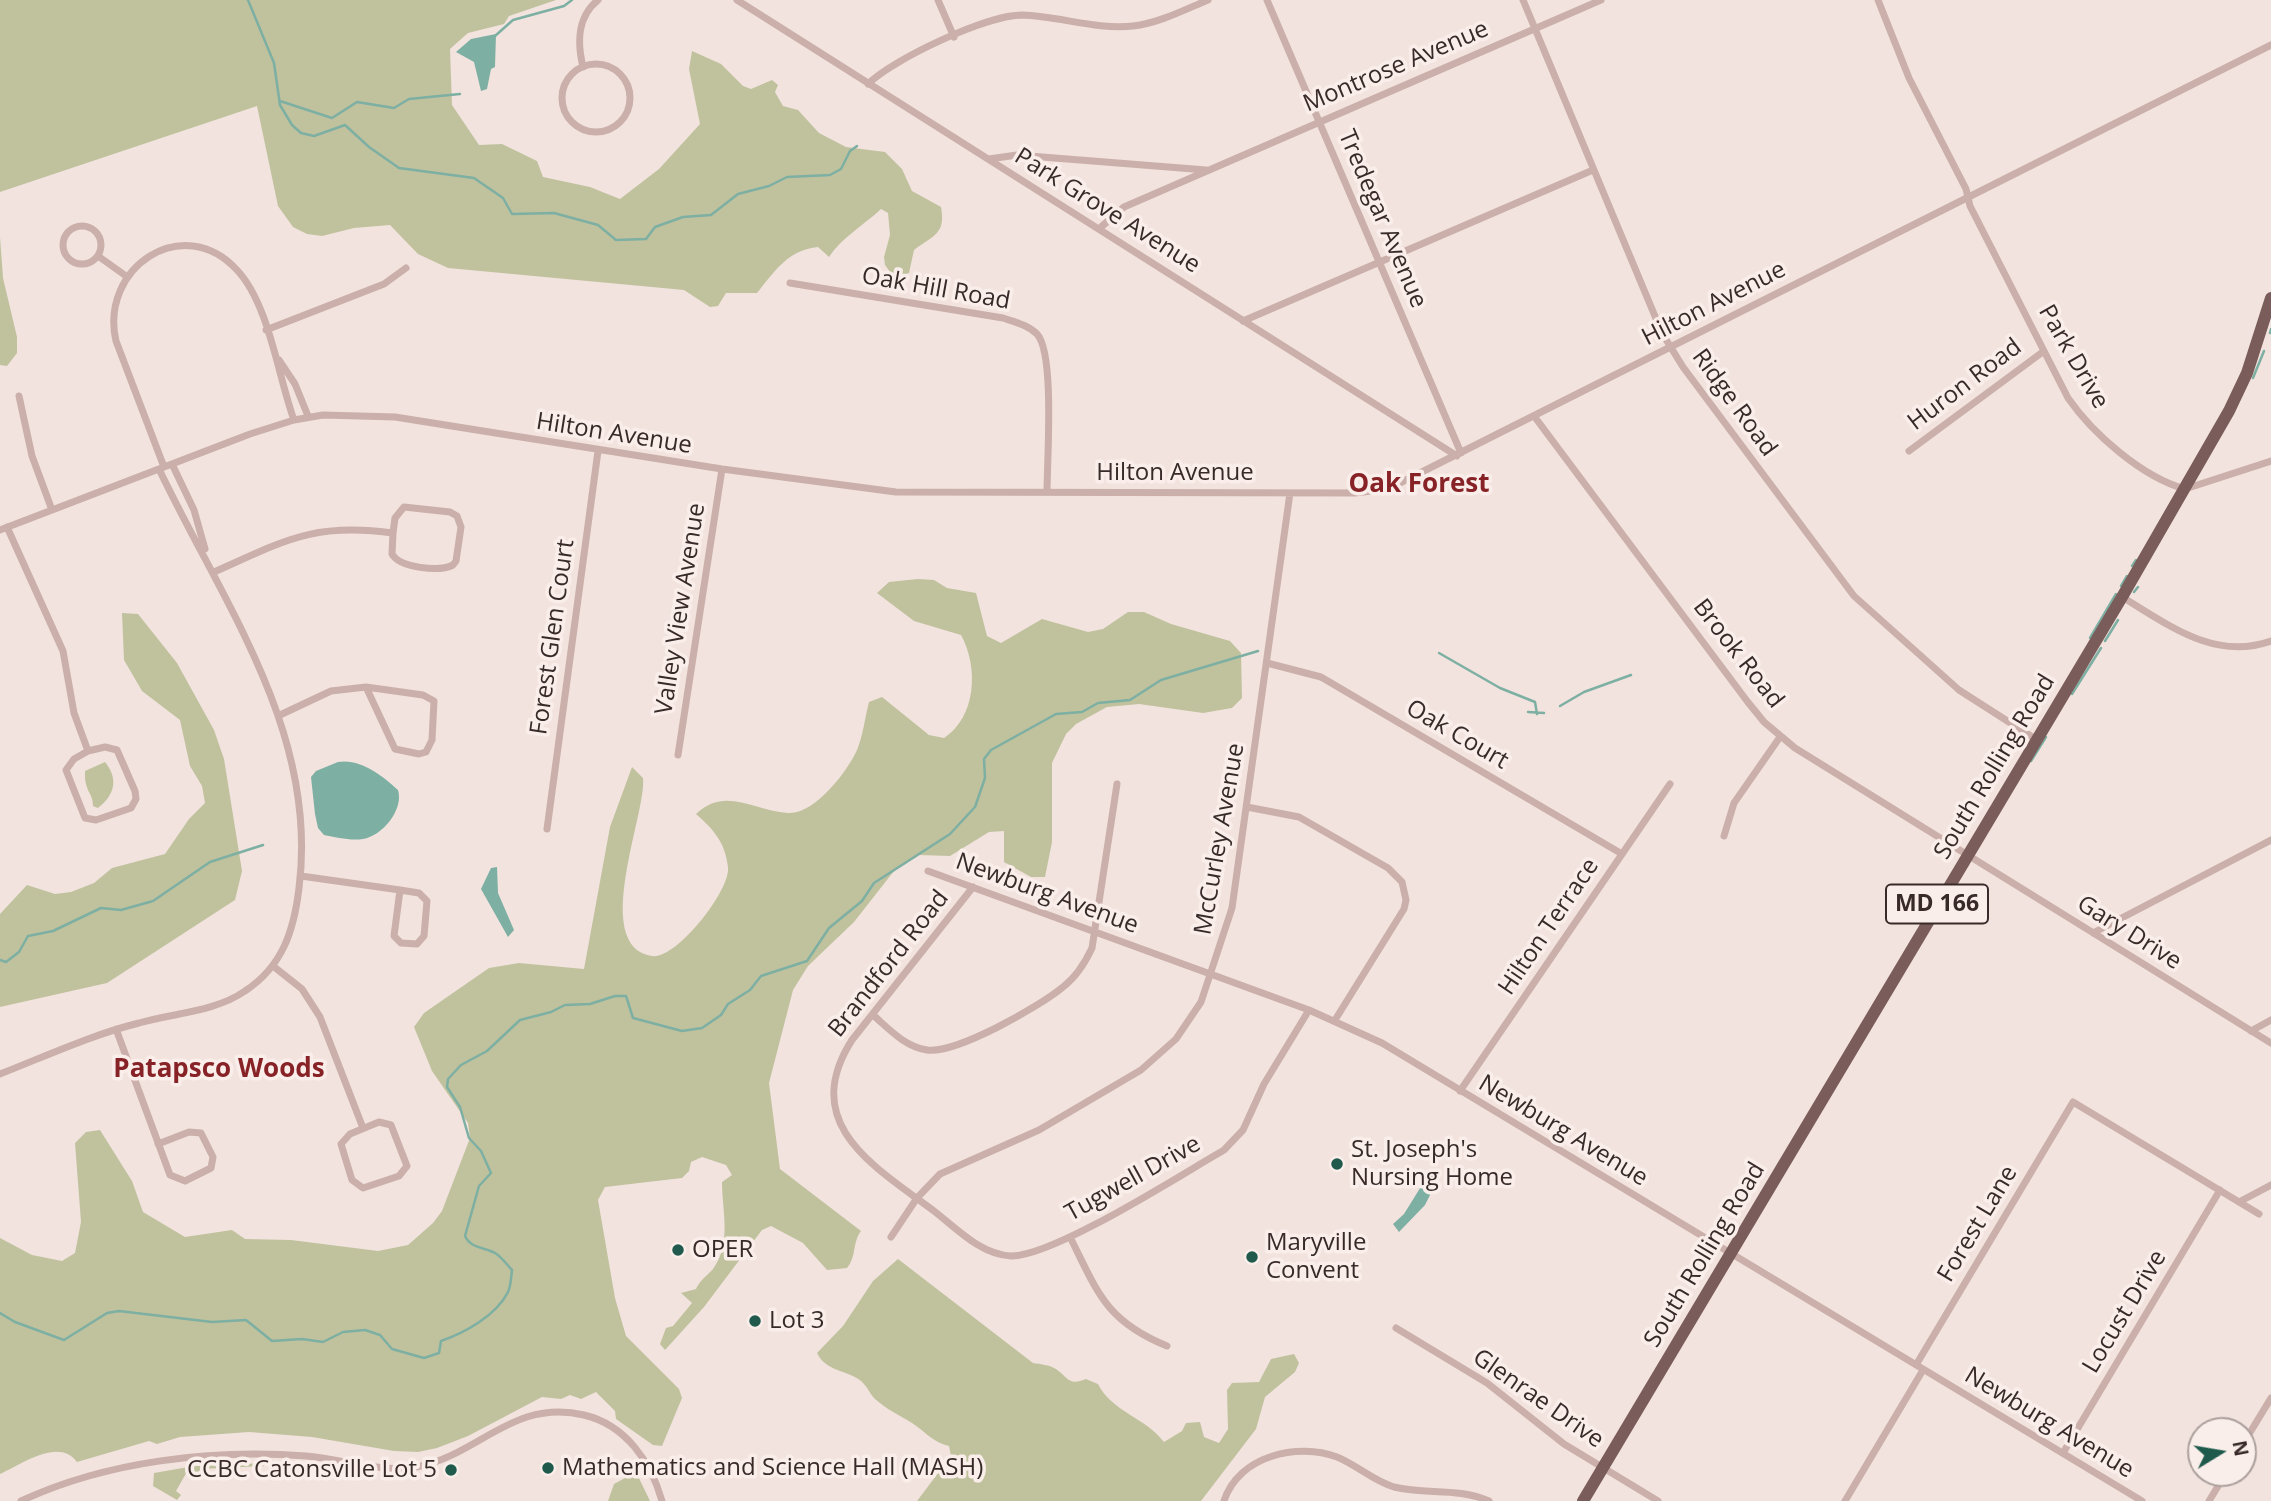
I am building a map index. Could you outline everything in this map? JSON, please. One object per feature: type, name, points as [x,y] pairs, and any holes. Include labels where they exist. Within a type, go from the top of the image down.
[{"type":"main road","name":"South Rolling Road","points":[[1583,1501],[2185,489],[2240,391],[2271,298]]},
{"type":"street","points":[[583,67],[579,51],[580,26],[586,13],[598,0]]},
{"type":"street","name":"Park Grove Avenue","points":[[737,0],[1459,455]]},
{"type":"street","points":[[938,0],[954,37]]},
{"type":"street","points":[[869,84],[889,66],[990,22],[1018,15],[1117,27],[1134,26],[1151,23],[1208,0]]},
{"type":"street","name":"Tredegar Avenue","points":[[1267,0],[1380,262],[1459,455]]},
{"type":"street","name":"Ridge Road","points":[[1523,0],[1670,348],[1854,596],[1959,690],[2037,740]]},
{"type":"street","name":"Montrose Avenue","points":[[1100,229],[1124,207],[1601,0]]},
{"type":"street","name":"Park Drive","points":[[1878,0],[1898,53],[2068,398],[2091,427],[2126,457],[2174,486],[2185,489]]},
{"type":"street","name":"Hilton Avenue","points":[[3,528],[309,416],[395,417],[722,469],[896,492],[1290,493],[1388,489],[2271,45]]},
{"type":"street","points":[[606,65],[616,71],[627,84],[630,107],[621,122],[612,129],[601,132],[584,130],[574,124],[564,110],[563,93],[566,82],[583,67],[606,65]]},
{"type":"street","name":"Montrose Avenue","points":[[989,159],[1017,155],[1206,170]]},
{"type":"street","points":[[1243,321],[1593,170]]},
{"type":"street","points":[[77,227],[93,230],[101,243],[98,256],[85,264],[70,260],[63,246],[66,234],[77,227]]},
{"type":"street","points":[[207,556],[182,518],[114,333],[114,307],[126,276],[146,258],[163,250],[190,247],[208,250],[223,258],[243,277],[277,356],[295,384],[309,416]]},
{"type":"street","points":[[98,256],[126,276]]},
{"type":"street","points":[[266,330],[384,284],[406,268]]},
{"type":"street","name":"Oak Hill Road","points":[[790,283],[1003,318],[1037,333],[1042,341],[1047,364],[1047,492]]},
{"type":"street","name":"Huron Road","points":[[1909,451],[2044,351]]},
{"type":"street","points":[[277,356],[283,389],[294,420]]},
{"type":"street","points":[[19,396],[32,456],[52,510]]},
{"type":"street","name":"Brook Road","points":[[1534,416],[1747,701],[1780,737],[1966,856]]},
{"type":"street","name":"Forest Glen Court","points":[[547,829],[598,450]]},
{"type":"street","points":[[2185,489],[2271,461]]},
{"type":"street","points":[[0,1074],[116,1029],[222,1003],[248,990],[273,966],[284,949],[295,921],[302,841],[298,789],[280,715],[207,556],[194,510],[165,467]]},
{"type":"street","name":"Valley View Avenue","points":[[678,755],[722,469]]},
{"type":"street","name":"McCurley Avenue","points":[[891,1237],[917,1198],[950,1167],[1039,1130],[1162,1054],[1190,1021],[1212,975],[1229,925],[1290,493]]},
{"type":"street","points":[[404,507],[450,512],[457,516],[461,527],[456,561],[453,565],[441,569],[400,563],[392,554],[393,533],[395,518],[404,507]]},
{"type":"street","points":[[3,528],[63,651],[74,713],[88,751]]},
{"type":"street","points":[[214,572],[281,542],[316,531],[354,528],[393,533]]},
{"type":"street","points":[[2122,597],[2206,644],[2243,648],[2271,641]]},
{"type":"street","name":"Oak Court","points":[[1267,663],[1321,677],[1622,854]]},
{"type":"street","points":[[280,715],[331,691],[366,687],[423,695],[434,701],[432,740],[426,752],[419,754],[395,749],[366,687]]},
{"type":"street","points":[[1724,836],[1734,803],[1780,737]]},
{"type":"street","points":[[105,747],[117,750],[135,791],[136,799],[131,808],[96,820],[85,818],[66,770],[74,759],[88,751],[105,747]]},
{"type":"street","points":[[873,1015],[913,1046],[926,1050],[953,1047],[1064,987],[1086,961],[1096,933],[1117,784]]},
{"type":"street","name":"Hilton Terrace","points":[[1460,1091],[1670,784]]},
{"type":"street","points":[[1247,807],[1299,817],[1388,868],[1402,882],[1406,900],[1404,909],[1335,1020]]},
{"type":"street","points":[[2093,933],[2271,840]]},
{"type":"street","name":"Gary Drive","points":[[1966,856],[2271,1043]]},
{"type":"street","name":"Newburg Avenue","points":[[928,871],[1309,1010],[1382,1044],[2142,1501]]},
{"type":"street","points":[[301,876],[400,890],[419,893],[428,901],[424,936],[417,944],[401,943],[394,936],[400,890]]},
{"type":"street","name":"Brandford Road","points":[[917,1198],[856,1150],[846,1138],[836,1110],[835,1079],[839,1064],[852,1040],[973,887]]},
{"type":"street","points":[[273,966],[302,989],[320,1017],[363,1128]]},
{"type":"street","name":"Tugwell Drive","points":[[917,1198],[975,1243],[997,1254],[1026,1254],[1070,1237],[1236,1141],[1264,1084],[1309,1010]]},
{"type":"street","points":[[2251,1031],[2271,1020]]},
{"type":"street","points":[[116,1029],[158,1144],[174,1179],[185,1181],[211,1168],[213,1157],[201,1133],[189,1132],[158,1144]]},
{"type":"street","name":"Forest Lane","points":[[1845,1501],[2073,1102],[2220,1190]]},
{"type":"street","points":[[379,1122],[391,1125],[407,1166],[399,1176],[363,1188],[352,1180],[341,1144],[343,1138],[363,1128],[379,1122]]},
{"type":"street","points":[[2238,1202],[2271,1185]]},
{"type":"street","points":[[2220,1190],[2259,1214]]},
{"type":"street","name":"Locust Drive","points":[[2063,1453],[2220,1190]]},
{"type":"street","points":[[1070,1237],[1110,1310],[1128,1327],[1167,1346]]},
{"type":"street","name":"Glenrae Drive","points":[[1396,1328],[1487,1383],[1556,1438],[1658,1501]]},
{"type":"street","points":[[2257,1421],[2271,1398]]},
{"type":"street","points":[[21,1501],[90,1477],[206,1456],[277,1454],[383,1467],[414,1467],[442,1459],[506,1424],[553,1412],[593,1418],[619,1432],[646,1462],[662,1501]]},
{"type":"street","points":[[1224,1501],[1233,1483],[1257,1463],[1282,1453],[1306,1450],[1341,1458],[1396,1488],[1462,1491],[1489,1501]]},
{"type":"green space","points":[[0,0],[556,0],[509,16],[504,24],[468,33],[450,49],[452,105],[479,145],[502,144],[537,161],[543,177],[590,187],[620,199],[659,169],[700,124],[689,69],[692,51],[721,64],[743,86],[751,89],[772,80],[778,85],[775,92],[783,106],[798,110],[819,133],[846,147],[885,152],[902,169],[912,191],[941,207],[942,223],[933,237],[914,250],[909,273],[894,277],[885,265],[884,257],[890,235],[888,213],[881,209],[846,238],[829,257],[818,247],[798,252],[783,263],[757,293],[726,293],[718,306],[710,307],[684,290],[448,268],[418,254],[390,225],[354,228],[322,236],[307,234],[293,227],[278,206],[257,106],[0,192]]},
{"type":"green space","points":[[0,237],[3,278],[17,337],[17,353],[7,366],[0,365]]},
{"type":"green space","points":[[934,580],[947,588],[976,593],[987,636],[1001,643],[1042,619],[1088,632],[1103,629],[1128,612],[1144,612],[1171,624],[1230,641],[1241,653],[1242,698],[1232,708],[1203,713],[1139,704],[1107,707],[1076,724],[1066,734],[1052,763],[1052,842],[1045,877],[1031,877],[1004,862],[1004,831],[989,832],[950,856],[919,855],[894,871],[854,922],[808,966],[793,990],[769,1083],[780,1169],[861,1231],[847,1268],[827,1270],[803,1243],[771,1226],[762,1230],[704,1307],[665,1350],[660,1344],[666,1328],[673,1326],[692,1303],[681,1293],[696,1289],[713,1269],[722,1249],[725,1227],[722,1182],[732,1175],[726,1165],[702,1157],[691,1162],[689,1171],[682,1178],[605,1187],[598,1200],[615,1298],[626,1336],[679,1389],[682,1398],[662,1446],[653,1445],[616,1419],[615,1411],[596,1392],[581,1399],[570,1395],[561,1399],[542,1397],[468,1436],[418,1452],[394,1451],[312,1437],[249,1432],[180,1437],[157,1444],[149,1441],[77,1462],[69,1455],[51,1452],[29,1459],[0,1474],[0,1238],[32,1255],[62,1261],[75,1253],[81,1222],[75,1143],[86,1132],[100,1130],[132,1181],[143,1212],[185,1237],[232,1230],[245,1239],[291,1240],[378,1251],[408,1245],[433,1223],[442,1211],[470,1138],[468,1123],[432,1071],[414,1027],[424,1013],[489,968],[519,963],[584,969],[610,827],[632,767],[643,778],[626,876],[623,905],[625,929],[634,947],[652,956],[662,954],[687,936],[712,906],[727,878],[727,858],[721,843],[696,814],[707,806],[729,801],[788,813],[808,807],[819,800],[846,769],[859,745],[869,702],[882,697],[929,735],[944,738],[955,729],[968,705],[972,677],[967,648],[961,635],[914,621],[877,593],[889,582]]},
{"type":"green space","points":[[122,613],[138,614],[177,663],[214,730],[224,759],[242,871],[235,900],[107,983],[0,1007],[0,914],[27,885],[55,894],[71,892],[94,883],[112,868],[165,854],[189,819],[205,803],[202,786],[190,766],[180,720],[142,691],[124,660]]},
{"type":"green space","points":[[105,762],[112,774],[113,786],[109,797],[98,808],[93,806],[85,771]]},
{"type":"green space","points":[[898,1259],[1033,1363],[1054,1368],[1072,1381],[1086,1379],[1098,1384],[1111,1401],[1164,1442],[1182,1431],[1186,1423],[1200,1422],[1204,1437],[1219,1443],[1228,1429],[1227,1390],[1232,1383],[1259,1382],[1271,1359],[1294,1354],[1299,1363],[1295,1372],[1265,1397],[1256,1429],[1201,1501],[917,1501],[951,1456],[949,1446],[884,1406],[856,1377],[826,1364],[817,1353],[843,1326],[873,1281]]},
{"type":"green space","points":[[266,1463],[264,1466],[201,1469],[197,1473],[188,1470],[176,1491],[181,1495],[177,1500],[153,1486],[154,1473],[194,1466]]},
{"type":"green space","points":[[636,1472],[650,1501],[608,1501],[614,1484]]},
{"type":"water","points":[[496,34],[495,67],[491,69],[487,89],[481,91],[474,62],[456,52],[471,39]]},
{"type":"water","points":[[338,762],[363,765],[398,790],[395,814],[384,827],[370,837],[338,838],[324,835],[318,828],[311,777],[316,771]]},
{"type":"water","points":[[497,867],[498,893],[514,930],[508,937],[481,889],[491,868]]},
{"type":"water","points":[[1430,1172],[1438,1179],[1425,1205],[1399,1232],[1393,1224],[1404,1214]]},
{"type":"waterway","points":[[248,0],[274,63],[280,105],[292,125],[301,133],[314,136],[345,125],[369,147],[399,168],[474,178],[503,198],[512,214],[554,213],[598,225],[616,240],[646,239],[655,227],[683,217],[711,215],[738,194],[769,186],[787,177],[830,175],[841,169],[850,151],[857,146]]},
{"type":"waterway","points":[[495,36],[513,20],[564,6],[572,0]]},
{"type":"waterway","points":[[280,101],[332,118],[357,102],[394,108],[409,99],[460,94]]},
{"type":"waterway","points":[[2270,333],[2271,329]]},
{"type":"waterway","points":[[2253,378],[2264,351]]},
{"type":"waterway","points":[[2132,566],[2136,560]]},
{"type":"waterway","points":[[2121,586],[2127,576]]},
{"type":"waterway","points":[[2134,592],[2138,587]]},
{"type":"waterway","points":[[2090,638],[2116,594]]},
{"type":"waterway","points":[[2105,641],[2118,620]]},
{"type":"waterway","points":[[2072,694],[2101,648]]},
{"type":"waterway","points":[[0,1313],[15,1322],[64,1340],[107,1313],[119,1311],[212,1322],[246,1320],[272,1341],[302,1339],[323,1342],[343,1332],[365,1330],[380,1335],[392,1349],[424,1358],[439,1353],[441,1341],[469,1328],[496,1309],[508,1292],[512,1270],[498,1255],[474,1246],[465,1236],[479,1186],[491,1173],[481,1151],[469,1138],[460,1107],[447,1087],[448,1079],[461,1065],[487,1051],[520,1020],[551,1012],[565,1005],[590,1004],[615,996],[626,996],[633,1018],[682,1031],[702,1028],[721,1015],[728,1004],[750,990],[761,976],[807,961],[829,928],[862,901],[874,883],[950,834],[975,807],[985,778],[984,759],[991,750],[1056,714],[1082,712],[1098,703],[1130,700],[1161,680],[1258,651]]},
{"type":"waterway","points":[[1439,653],[1500,688],[1535,702],[1537,714]]},
{"type":"waterway","points":[[1560,706],[1584,692],[1631,675]]},
{"type":"waterway","points":[[1528,712],[1544,713]]},
{"type":"waterway","points":[[2031,761],[2046,737]]},
{"type":"waterway","points":[[0,960],[6,962],[19,952],[28,936],[53,931],[101,908],[121,910],[153,901],[210,862],[263,845]]},
{"type":"place","name":"St. Joseph's Nursing Home","points":[[1337,1164]]},
{"type":"place","name":"OPER","points":[[678,1250]]},
{"type":"place","name":"Maryville Convent","points":[[1252,1257]]},
{"type":"place","name":"Lot 3","points":[[755,1321]]},
{"type":"place","name":"Mathematics and Science Hall (MASH)","points":[[548,1468]]},
{"type":"place","name":"CCBC Catonsville Lot 5","points":[[451,1470]]},
{"type":"district","name":"Oak Forest","points":[[1419,485]]},
{"type":"district","name":"Patapsco Woods","points":[[219,1070]]}]
